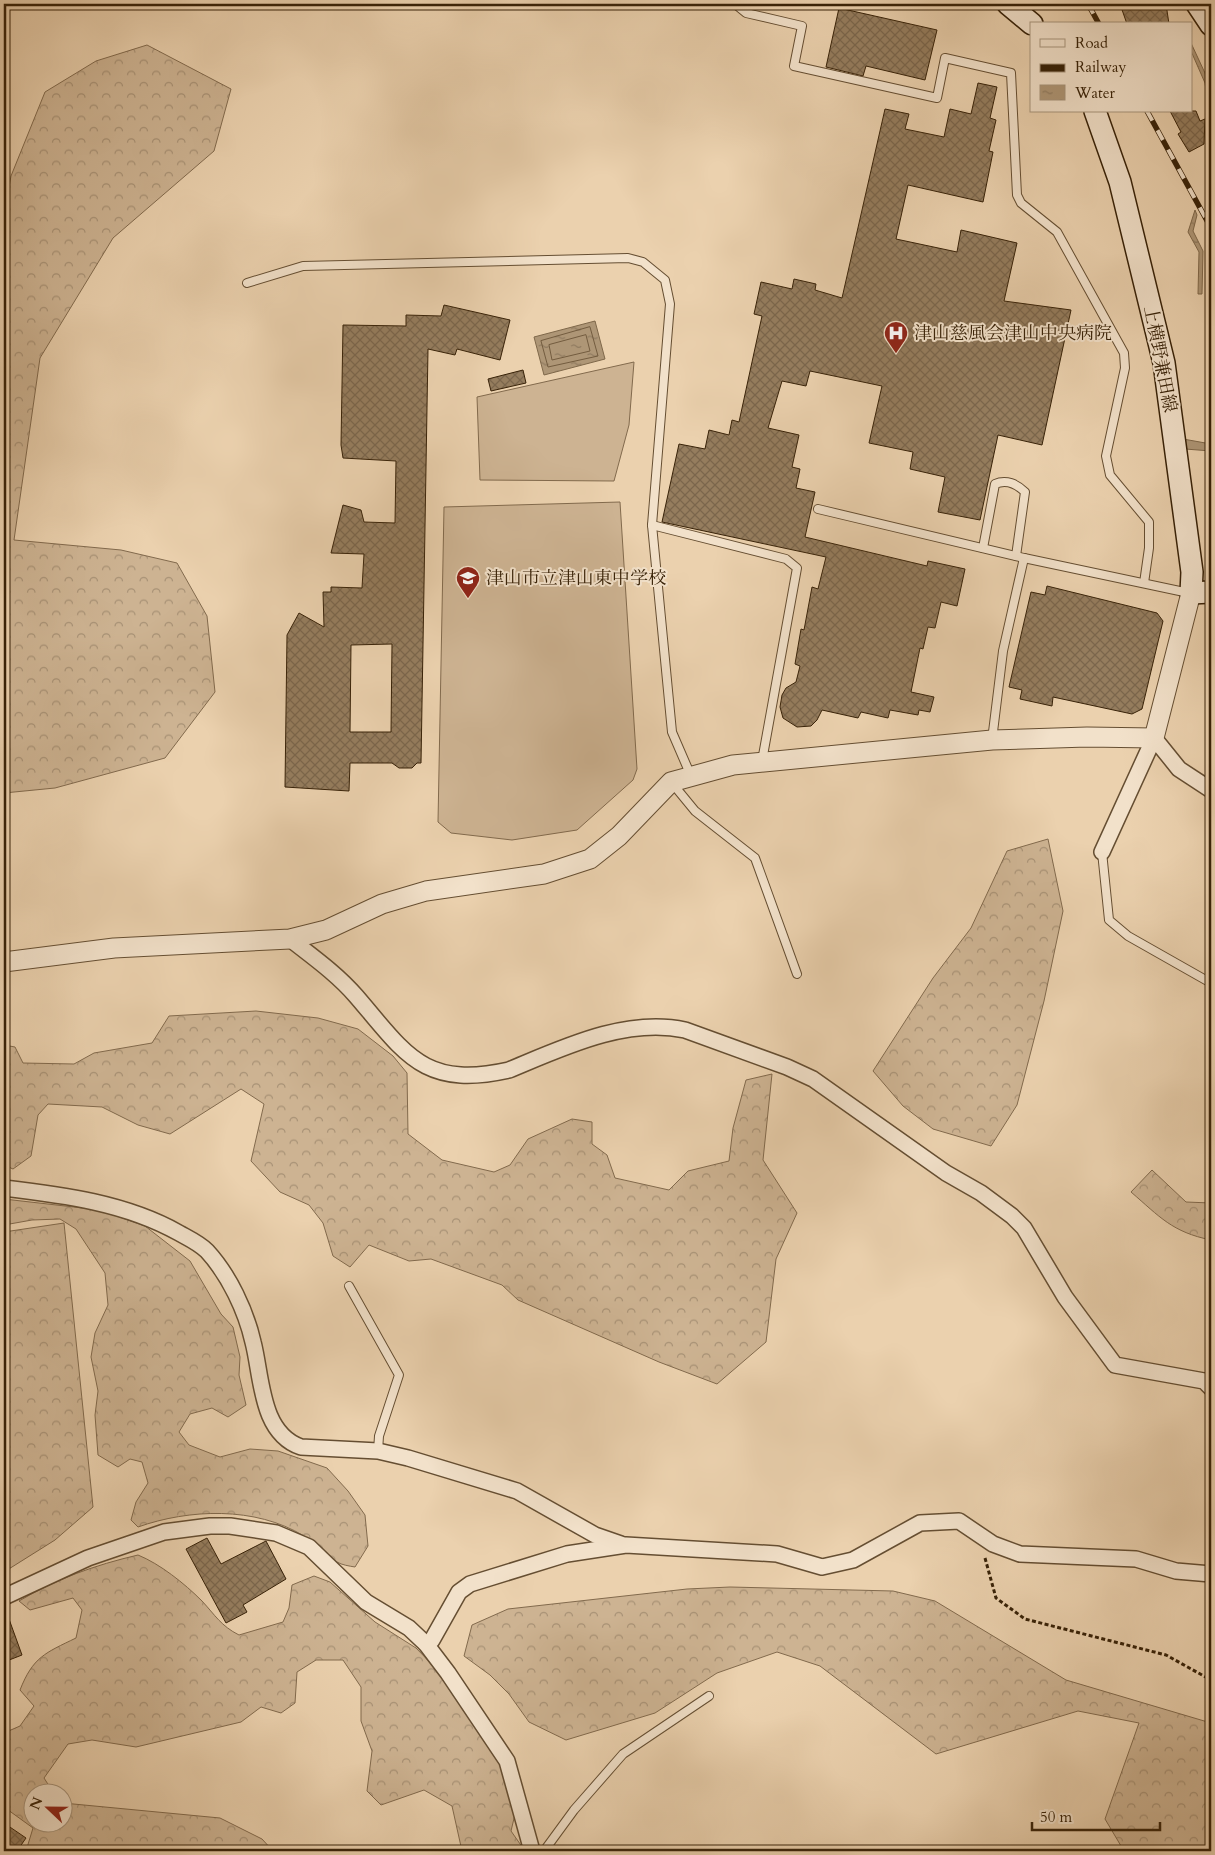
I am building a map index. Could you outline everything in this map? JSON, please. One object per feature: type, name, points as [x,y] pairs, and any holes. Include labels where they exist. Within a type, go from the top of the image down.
[{"type":"main road","points":[[1008,4],[1030,22]]},
{"type":"main road","points":[[1197,4],[1211,25]]},
{"type":"main road","name":"上横野兼田線","points":[[1095,112],[1120,182],[1164,363],[1192,572],[1201,592]]},
{"type":"street","points":[[1102,852],[1154,738],[1201,592]]},
{"type":"street","points":[[4,962],[114,948],[290,939],[326,930],[382,904],[426,891],[544,874],[590,859],[619,836],[671,782],[733,765],[992,740],[1087,737],[1154,738]]},
{"type":"street","points":[[1154,738],[1179,769],[1211,790]]},
{"type":"street","points":[[290,939],[338,978],[402,1050],[433,1070],[449,1074],[492,1074],[509,1070],[607,1034],[669,1026],[788,1067],[813,1079],[946,1173],[981,1193],[1012,1216],[1024,1228],[1065,1297],[1116,1364],[1204,1381],[1211,1388]]},
{"type":"street","points":[[4,1188],[50,1194],[124,1210],[159,1222],[207,1251],[226,1277],[241,1309],[253,1341],[264,1396],[272,1420],[282,1435],[291,1443],[301,1447],[378,1452],[408,1458],[518,1491],[595,1535],[626,1545]]},
{"type":"street","points":[[426,1644],[432,1640],[459,1592],[470,1584],[567,1554],[626,1545],[777,1554],[822,1567],[853,1560],[920,1523],[959,1521],[993,1544],[1020,1554],[1136,1559],[1176,1571],[1211,1574]]},
{"type":"street","points":[[4,1596],[88,1558],[164,1532],[210,1526],[230,1526],[276,1533],[309,1547],[366,1602],[409,1628],[426,1644],[501,1749],[507,1761],[532,1851]]},
{"type":"lane","points":[[735,4],[746,13],[802,26],[794,66],[937,98],[945,58],[1010,73],[1018,195],[1021,203],[1057,232],[1124,353],[1125,368],[1106,456],[1110,475],[1149,522],[1150,548],[1144,583]]},
{"type":"lane","points":[[247,283],[303,266],[628,258],[643,262],[665,280],[670,304],[652,525],[672,732],[691,776]]},
{"type":"lane","points":[[983,548],[995,484],[1000,482],[1018,484],[1025,492],[1020,557],[1003,651],[992,740]]},
{"type":"lane","points":[[818,509],[1020,557],[1144,583],[1201,592]]},
{"type":"lane","points":[[652,525],[786,559],[797,568],[762,761]]},
{"type":"lane","points":[[671,782],[695,811],[755,858],[797,974]]},
{"type":"lane","points":[[1102,852],[1109,920],[1128,936],[1211,983]]},
{"type":"lane","points":[[349,1286],[399,1375],[379,1436],[378,1452]]},
{"type":"lane","points":[[544,1851],[574,1810],[623,1754],[709,1696]]},
{"type":"path","points":[[979,1534],[996,1598],[1025,1619],[1166,1655],[1211,1680]]},
{"type":"green space","points":[[147,45],[231,89],[214,151],[113,238],[40,358],[14,540],[121,550],[177,563],[207,616],[215,692],[165,758],[55,788],[4,793],[4,215],[11,176],[45,92],[96,61]]},
{"type":"green space","points":[[634,362],[629,425],[614,481],[480,480],[477,397]]},
{"type":"green space","points":[[620,502],[637,769],[633,780],[577,830],[512,840],[451,833],[438,822],[444,507]]},
{"type":"green space","points":[[1048,839],[1063,911],[1044,1001],[1017,1105],[991,1146],[933,1129],[903,1106],[873,1071],[933,978],[971,928],[1007,851]]},
{"type":"green space","points":[[256,1011],[318,1018],[358,1029],[393,1056],[407,1073],[408,1134],[442,1160],[494,1172],[510,1165],[528,1139],[572,1119],[592,1122],[592,1144],[607,1155],[615,1178],[669,1190],[688,1171],[729,1161],[733,1128],[746,1080],[772,1074],[763,1160],[797,1213],[776,1259],[766,1342],[717,1384],[659,1362],[518,1300],[502,1285],[431,1259],[409,1261],[369,1245],[350,1267],[333,1256],[323,1223],[309,1205],[280,1192],[251,1161],[264,1104],[241,1089],[170,1134],[138,1125],[102,1107],[48,1104],[38,1115],[31,1156],[13,1169],[4,1165],[4,1045],[15,1047],[23,1063],[74,1064],[94,1053],[152,1043],[169,1016]]},
{"type":"green space","points":[[1152,1170],[1186,1202],[1211,1203],[1211,1240],[1176,1228],[1131,1192]]},
{"type":"green space","points":[[4,1199],[100,1210],[145,1226],[190,1261],[221,1314],[233,1327],[240,1357],[239,1375],[246,1405],[228,1417],[212,1408],[190,1414],[179,1432],[189,1445],[220,1457],[250,1449],[278,1451],[327,1468],[348,1491],[365,1515],[368,1546],[355,1567],[339,1563],[304,1536],[285,1526],[265,1519],[243,1515],[200,1514],[158,1521],[138,1527],[131,1520],[136,1502],[148,1483],[142,1462],[130,1459],[118,1467],[98,1455],[95,1415],[98,1391],[91,1357],[95,1333],[108,1305],[105,1273],[76,1229],[60,1219],[32,1220],[4,1225]]},
{"type":"green space","points":[[64,1223],[93,1507],[55,1540],[4,1572],[4,1232]]},
{"type":"green space","points":[[138,1555],[155,1563],[180,1581],[223,1624],[239,1635],[283,1622],[289,1608],[292,1585],[314,1576],[330,1582],[375,1622],[416,1648],[444,1677],[500,1759],[516,1810],[511,1831],[525,1851],[462,1851],[452,1806],[424,1790],[381,1805],[367,1791],[372,1751],[361,1721],[361,1687],[343,1660],[316,1660],[297,1672],[295,1703],[281,1713],[261,1707],[241,1722],[136,1747],[92,1740],[68,1744],[44,1778],[47,1782],[22,1782],[22,1820],[4,1807],[4,1733],[20,1726],[34,1706],[20,1690],[30,1670],[48,1652],[76,1638],[82,1610],[73,1598],[30,1610],[19,1601],[47,1586],[106,1563]]},
{"type":"green space","points":[[730,1587],[893,1591],[935,1601],[1066,1680],[1211,1723],[1211,1851],[1124,1851],[1105,1819],[1139,1723],[1078,1711],[936,1754],[820,1666],[777,1652],[717,1673],[655,1713],[566,1740],[529,1722],[509,1694],[490,1675],[464,1656],[472,1625],[508,1609],[687,1589]]},
{"type":"green space","points":[[72,1804],[220,1818],[262,1839],[273,1851],[26,1851],[32,1832],[72,1832]]},
{"type":"water","points":[[1192,45],[1211,86],[1211,196],[1207,208],[1208,103],[1205,83],[1192,53]]},
{"type":"water","points":[[1195,210],[1197,215],[1193,231],[1203,251],[1202,294],[1198,294],[1199,252],[1188,232]]},
{"type":"water","points":[[595,321],[605,359],[544,375],[534,337]]},
{"type":"water","points":[[1172,437],[1211,444],[1211,451],[1172,448]]},
{"type":"building","points":[[1120,4],[1166,4],[1169,22],[1126,22]]},
{"type":"building","points":[[839,8],[937,30],[925,80],[866,66],[863,76],[826,67]]},
{"type":"building","points":[[978,83],[997,87],[990,118],[996,120],[989,151],[993,152],[983,202],[908,185],[896,239],[957,252],[961,230],[1017,243],[1004,301],[1071,310],[1042,445],[998,435],[980,520],[938,512],[945,477],[910,469],[913,452],[869,443],[882,386],[810,371],[806,386],[782,381],[768,428],[799,435],[792,467],[800,469],[796,488],[815,492],[805,537],[927,566],[928,561],[965,569],[957,606],[941,602],[935,628],[928,627],[923,649],[920,648],[911,692],[934,697],[930,712],[919,710],[918,715],[890,710],[888,718],[861,712],[858,718],[822,710],[817,720],[811,726],[797,727],[783,718],[780,707],[782,695],[786,688],[796,682],[800,666],[795,664],[801,629],[804,630],[812,587],[818,589],[826,557],[662,522],[679,444],[705,449],[709,430],[729,435],[732,420],[739,422],[762,316],[754,314],[761,282],[792,289],[794,279],[816,284],[815,290],[842,298],[885,109],[909,114],[905,129],[944,137],[950,109],[971,114]]},
{"type":"building","points":[[1196,111],[1200,121],[1205,119],[1204,144],[1189,152],[1178,134],[1181,132],[1171,112]]},
{"type":"building","points":[[444,305],[510,320],[500,360],[457,349],[455,355],[428,349],[421,763],[417,763],[412,768],[399,768],[392,763],[350,763],[349,791],[285,787],[287,635],[299,613],[324,627],[323,592],[331,592],[331,587],[362,588],[364,554],[331,553],[343,505],[361,510],[364,522],[395,523],[396,461],[343,458],[341,445],[343,325],[406,326],[406,315],[441,316]],"holes":[[[392,644],[391,732],[350,732],[351,645]]]},
{"type":"building","points":[[523,370],[526,383],[491,391],[488,379]]},
{"type":"building","points":[[1047,586],[1157,613],[1163,621],[1142,709],[1132,714],[1053,697],[1052,706],[1020,699],[1022,690],[1009,687],[1031,592],[1045,595]]},
{"type":"building","points":[[207,1538],[221,1564],[266,1541],[286,1579],[243,1605],[247,1612],[226,1623],[186,1549]]},
{"type":"building","points":[[4,1609],[22,1655],[4,1662]]},
{"type":"building","points":[[4,1823],[26,1838],[17,1851],[4,1851]]},
{"type":"railway","points":[[1088,4],[1098,22]]},
{"type":"railway","points":[[1148,112],[1211,228]]},
{"type":"place","name":"津山慈風会津山中央病院","points":[[896,354]]},
{"type":"place","name":"津山市立津山東中学校","points":[[468,599]]}]
